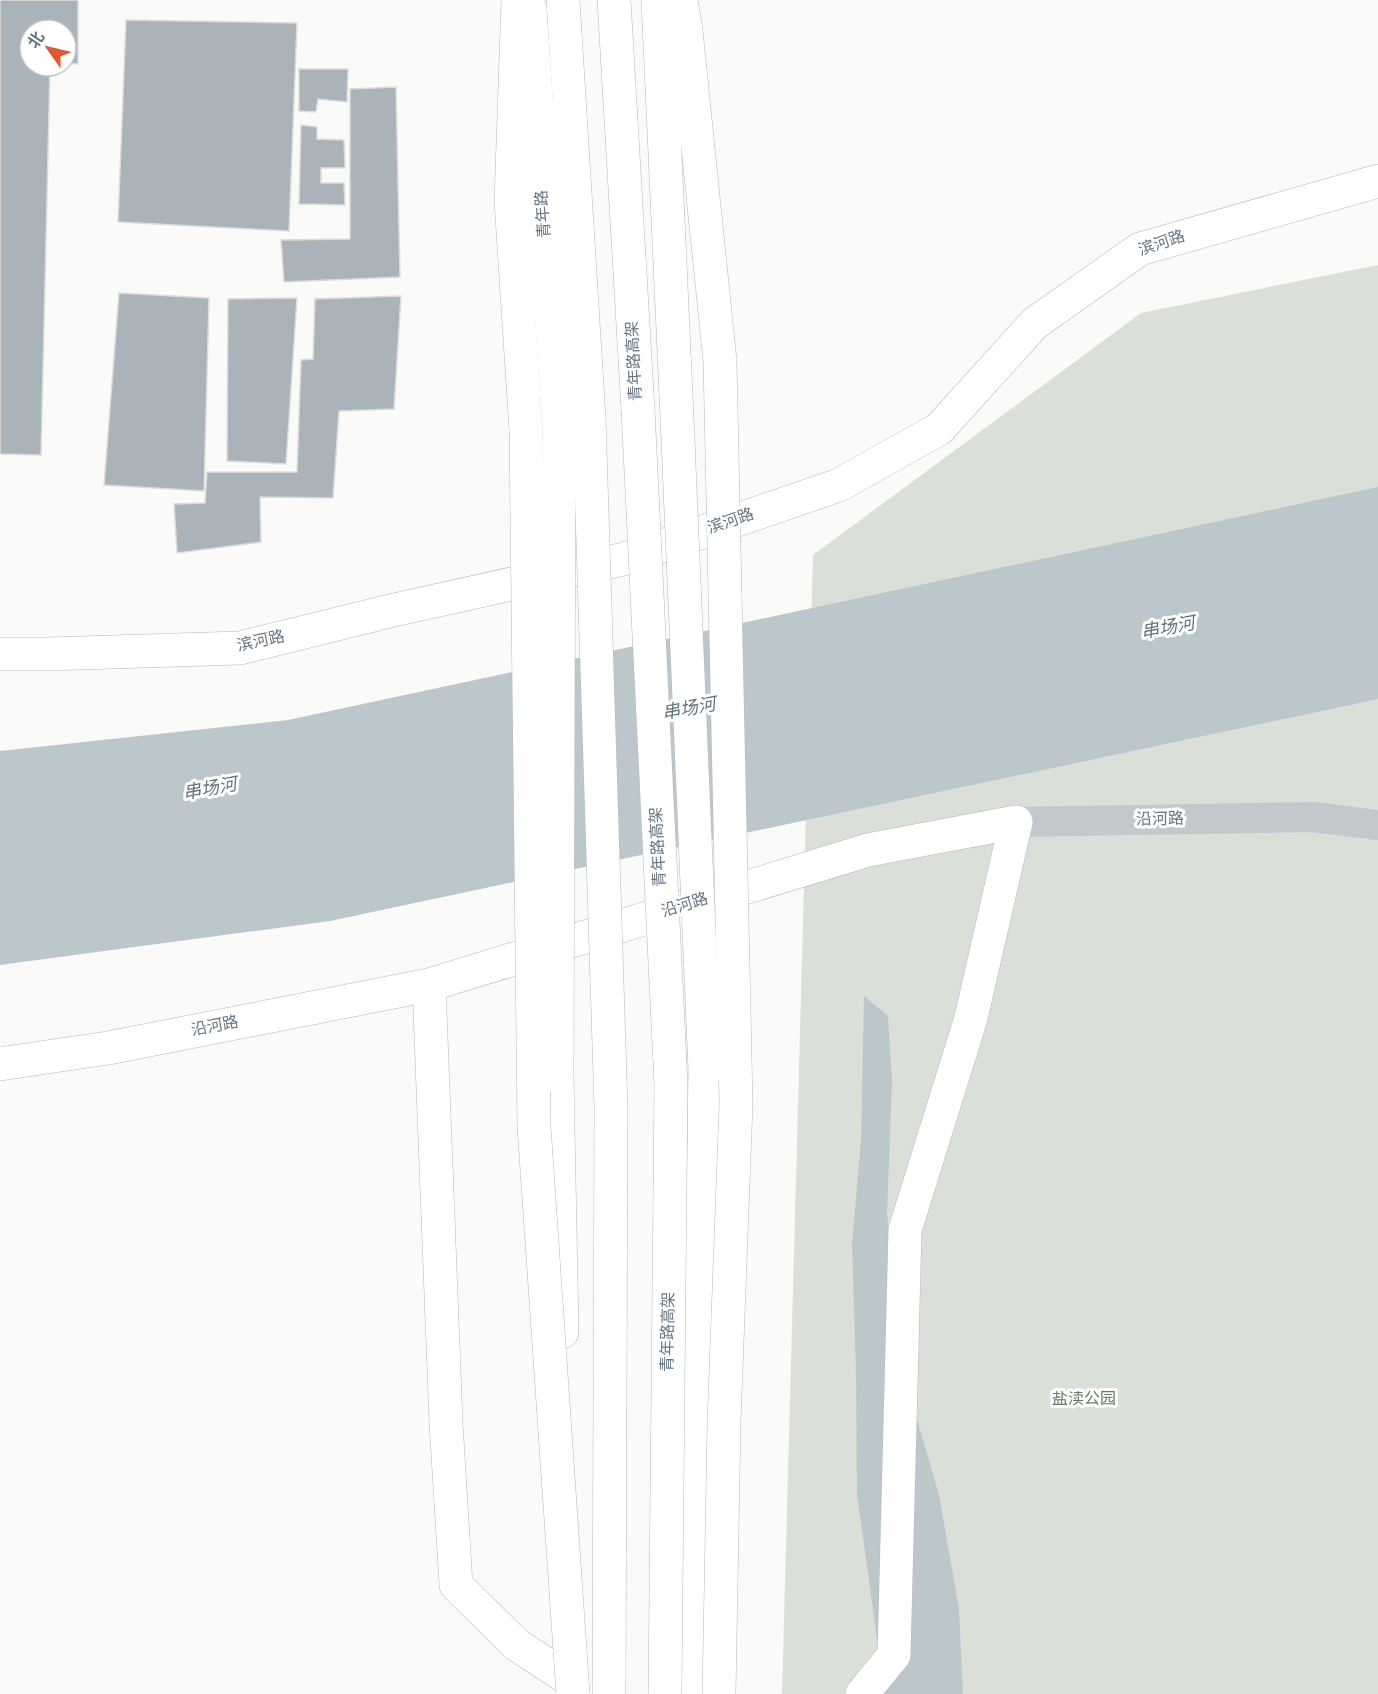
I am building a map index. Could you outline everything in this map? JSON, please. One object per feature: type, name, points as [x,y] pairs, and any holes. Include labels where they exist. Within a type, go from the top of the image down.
[{"type":"main road","points":[[518,0],[511,201],[526,431],[534,1126],[570,1689]]},
{"type":"main road","name":"青年路","points":[[529,0],[559,429],[558,1076],[570,1689]]},
{"type":"main road","points":[[563,0],[589,418],[610,1096],[609,1694]]},
{"type":"main road","name":"青年路高架","points":[[614,0],[638,398],[671,1085],[665,1694]]},
{"type":"main road","points":[[658,0],[705,1070],[695,1694]]},
{"type":"main road","points":[[681,0],[688,43],[720,361],[736,1104],[724,1422],[719,1694]]},
{"type":"main road","name":"滨河路","points":[[0,654],[240,648],[394,610],[624,559],[839,485],[939,429],[1035,323],[1140,249],[1378,181]]},
{"type":"main road","points":[[862,1694],[894,1655],[905,1230],[971,1018],[1016,822]]},
{"type":"main road","name":"沿河路","points":[[0,1064],[108,1048],[429,985],[868,850],[1016,822]]},
{"type":"main road","points":[[429,985],[446,1423],[456,1585],[517,1645],[570,1689]]},
{"type":"street","name":"沿河路","points":[[1016,822],[1313,818],[1378,825]]},
{"type":"green space","name":"盐渎公园","points":[[1378,265],[1378,1694],[782,1694],[813,555],[1141,313]]},
{"type":"water","name":"串场河","points":[[1378,487],[1378,699],[330,921],[0,965],[0,751],[288,720]]},
{"type":"water","points":[[864,996],[888,1016],[892,1081],[887,1213],[901,1364],[939,1495],[959,1609],[963,1694],[882,1694],[878,1645],[857,1494],[852,1244],[861,1141]]},
{"type":"building","points":[[0,0],[78,0],[78,18],[18,18],[18,78],[50,78],[41,455],[0,454]]},
{"type":"building","points":[[126,20],[297,23],[289,231],[118,222]]},
{"type":"building","points":[[299,69],[348,69],[347,102],[318,99],[316,112],[299,111]]},
{"type":"building","points":[[396,87],[400,277],[284,282],[281,240],[350,239],[350,89]]},
{"type":"building","points":[[301,125],[317,127],[317,139],[344,140],[345,168],[321,168],[321,183],[344,183],[345,205],[299,204]]},
{"type":"building","points":[[119,293],[209,298],[204,491],[104,485]]},
{"type":"building","points":[[401,296],[394,409],[339,411],[333,498],[260,497],[261,542],[177,553],[174,504],[205,503],[207,472],[297,472],[301,360],[313,359],[315,299]]},
{"type":"building","points":[[297,298],[286,464],[227,461],[228,299]]}]
